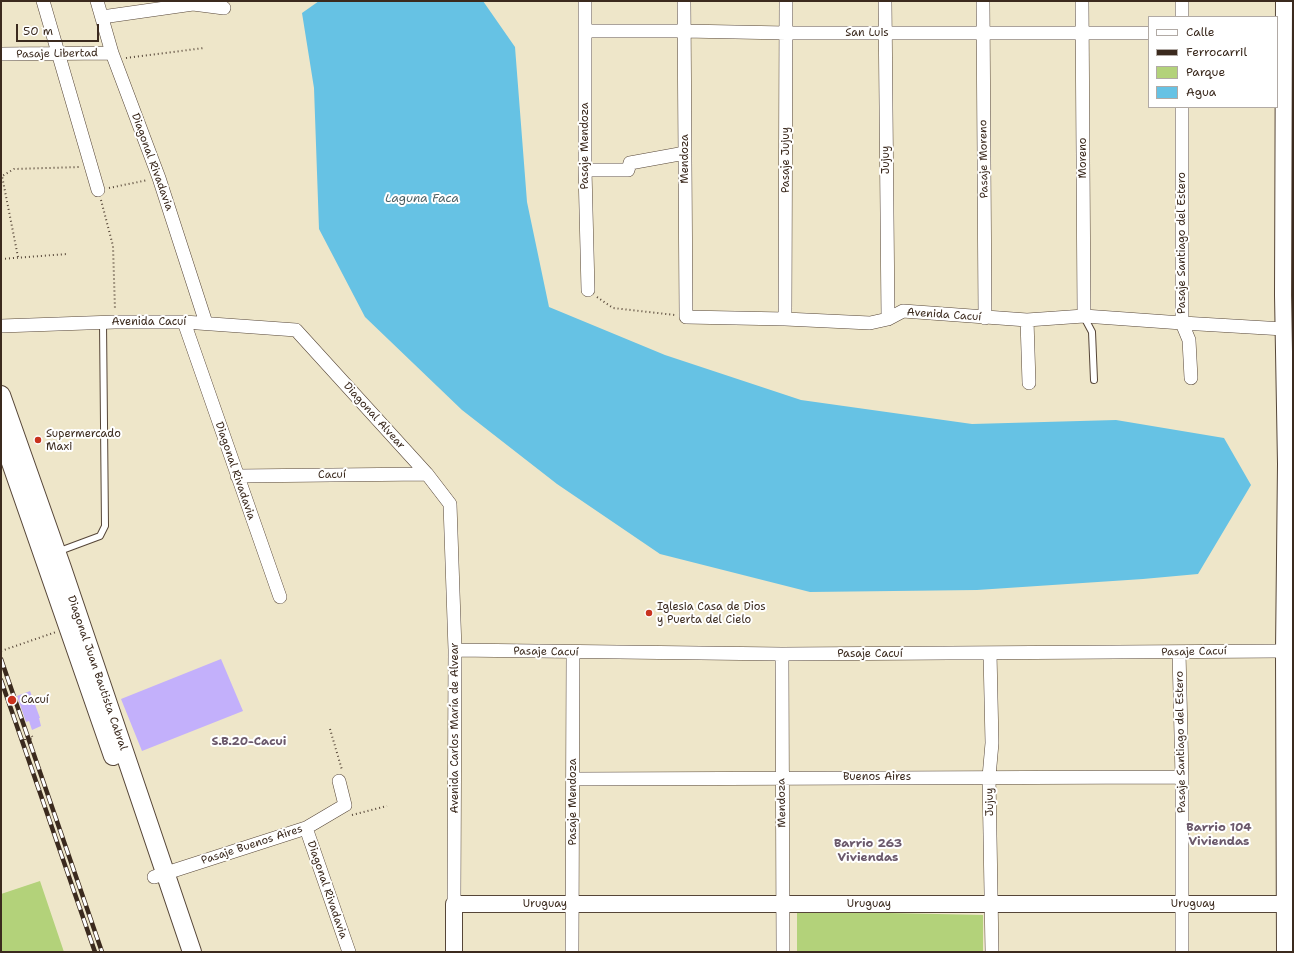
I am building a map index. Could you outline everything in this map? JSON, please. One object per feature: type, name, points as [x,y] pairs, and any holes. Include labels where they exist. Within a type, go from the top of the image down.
[{"type":"main road","name":"Diagonal Juan Bautista Cabral","points":[[1,395],[108,724],[160,875],[192,952]]},
{"type":"main road","name":"Diagonal Juan Bautista Cabral","points":[[1,434],[56,564],[68,628],[108,724]]},
{"type":"main road","name":"Diagonal Juan Bautista Cabral","points":[[160,875],[180,952]]},
{"type":"street","points":[[43,1],[98,190]]},
{"type":"street","name":"Diagonal Rivadavia","points":[[97,1],[112,53],[159,178],[206,323]]},
{"type":"street","name":"Pasaje Mendoza","points":[[584,1],[585,170],[588,290]]},
{"type":"street","name":"Mendoza","points":[[684,1],[686,317]]},
{"type":"street","name":"Pasaje Jujuy","points":[[785,319],[786,1]]},
{"type":"street","name":"Jujuy","points":[[885,1],[888,319]]},
{"type":"street","name":"Pasaje Moreno","points":[[983,1],[985,318]]},
{"type":"street","name":"Moreno","points":[[1082,1],[1084,316]]},
{"type":"street","points":[[1182,1],[1182,16]]},
{"type":"street","points":[[1284,1],[1288,295],[1284,329],[1286,464],[1284,651],[1285,952]]},
{"type":"street","points":[[102,17],[193,4],[224,8]]},
{"type":"street","name":"San Luis","points":[[585,31],[786,33],[1148,33]]},
{"type":"street","name":"Pasaje Libertad","points":[[1,54],[112,53]]},
{"type":"street","name":"Pasaje Santiago del Estero","points":[[1182,108],[1182,324],[1190,340],[1191,378]]},
{"type":"street","points":[[585,170],[628,170],[630,163],[685,153]]},
{"type":"street","name":"Avenida Cacuí","points":[[686,317],[785,319],[870,323],[888,319],[903,311],[1026,320],[1084,316],[1182,324],[1284,329]]},
{"type":"street","points":[[1026,320],[1029,383]]},
{"type":"street","name":"Avenida Cacuí","points":[[1,326],[109,322],[184,322],[296,330]]},
{"type":"street","name":"Diagonal Rivadavia","points":[[184,322],[280,597]]},
{"type":"street","name":"Diagonal Alvear","points":[[296,330],[427,474],[450,504]]},
{"type":"street","name":"Cacuí","points":[[237,476],[427,474]]},
{"type":"street","name":"Avenida Carlos María de Alvear","points":[[450,504],[455,650],[454,952]]},
{"type":"street","name":"Pasaje Cacuí","points":[[455,650],[782,654],[1284,651]]},
{"type":"street","name":"Pasaje Mendoza","points":[[572,952],[573,652]]},
{"type":"street","name":"Pasaje Santiago del Estero","points":[[1179,652],[1182,777],[1182,952]]},
{"type":"street","name":"Jujuy","points":[[990,653],[992,743],[989,777],[992,952]]},
{"type":"street","name":"Mendoza","points":[[782,654],[783,952]]},
{"type":"street","name":"Buenos Aires","points":[[573,779],[782,777],[1182,777]]},
{"type":"street","points":[[339,781],[345,805]]},
{"type":"street","name":"Pasaje Buenos Aires","points":[[160,875],[306,828],[345,805]]},
{"type":"street","name":"Diagonal Rivadavia","points":[[306,828],[348,952]]},
{"type":"street","name":"Uruguay","points":[[454,904],[1284,904]]},
{"type":"lane","points":[[1084,316],[1092,332],[1094,380]]},
{"type":"lane","points":[[56,564],[100,536],[105,526],[109,322]]},
{"type":"path","points":[[112,53],[128,59],[204,48]]},
{"type":"path","points":[[18,257],[2,176],[14,169],[82,167]]},
{"type":"path","points":[[109,322],[113,246],[98,190],[159,178]]},
{"type":"path","points":[[1,259],[67,254]]},
{"type":"path","points":[[588,290],[613,308],[686,317]]},
{"type":"path","points":[[1,650],[68,628]]},
{"type":"path","points":[[330,729],[344,775],[339,781]]},
{"type":"path","points":[[25,740],[26,741],[33,738],[32,736]]},
{"type":"path","points":[[345,805],[349,815],[387,806]]},
{"type":"green space","points":[[40,881],[64,952],[1,952],[1,894]]},
{"type":"green space","points":[[797,911],[983,915],[983,952],[797,952]]},
{"type":"water","name":"Laguna Faca","points":[[319,1],[483,1],[515,47],[527,202],[549,307],[665,355],[801,400],[972,424],[1116,420],[1224,438],[1251,485],[1198,574],[977,590],[810,592],[660,554],[557,484],[462,410],[365,317],[319,229],[314,88],[302,13]]},
{"type":"building","points":[[221,659],[243,711],[142,751],[121,699]]},
{"type":"building","points":[[30,691],[40,718],[41,726],[32,730],[29,721],[26,722],[17,696]]},
{"type":"railway","points":[[1,659],[102,952]]},
{"type":"railway","points":[[1,680],[95,952]]},
{"type":"place","name":"Supermercado Maxi","points":[[38,440]]},
{"type":"place","name":"Iglesia Casa de Dios y Puerta del Cielo","points":[[649,613]]},
{"type":"place","name":"Cacuí","points":[[12,700]]},
{"type":"district","name":"S.B.20-Cacui","points":[[249,742]]},
{"type":"district","name":"Barrio 104 Viviendas","points":[[1219,835]]},
{"type":"district","name":"Barrio 263 Viviendas","points":[[868,851]]}]
